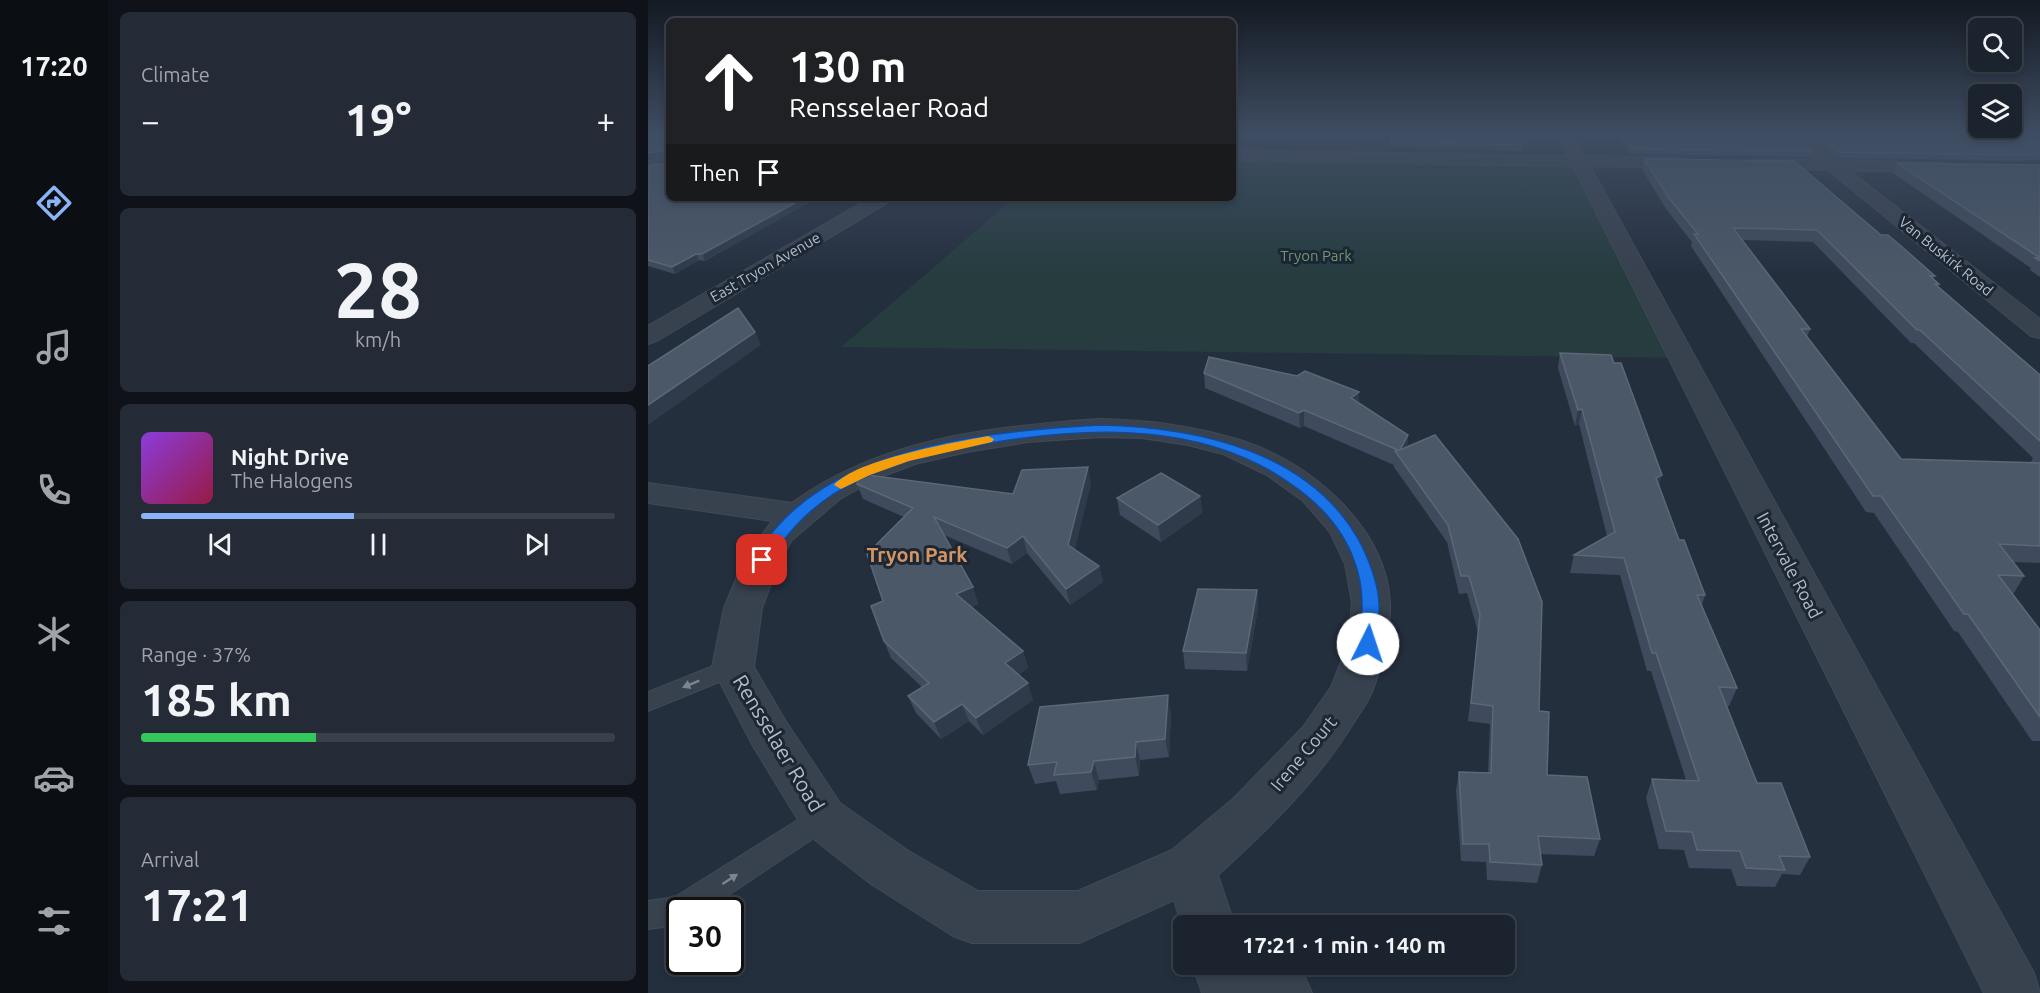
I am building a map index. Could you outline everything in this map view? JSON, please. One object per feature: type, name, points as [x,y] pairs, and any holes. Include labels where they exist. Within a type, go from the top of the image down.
[{"type":"street","name":"Intervale Road","points":[[1590,182],[2014,993]]},
{"type":"street","name":"Van Buskirk Road","points":[[1855,182],[2040,331]]},
{"type":"street","name":"East Tryon Avenue","points":[[648,336],[878,201]]},
{"type":"street","name":"Irene Court","points":[[799,514],[828,492],[865,472],[905,458],[967,443],[1028,433],[1100,428],[1143,429],[1190,436],[1234,448],[1278,468],[1315,494],[1345,528],[1363,564],[1371,602],[1368,644],[1350,693],[1319,740],[1251,813],[1190,867]]},
{"type":"street","points":[[648,493],[799,514]]},
{"type":"street","name":"Rensselaer Road","points":[[799,514],[779,533],[762,560],[743,608],[733,667],[769,733],[823,818],[889,867],[972,917],[1079,916],[1190,867]]},
{"type":"street","points":[[1190,867],[1205,915]]},
{"type":"street","points":[[1223,975],[1224,978],[1284,993]]},
{"type":"lane","points":[[648,702],[733,667]]},
{"type":"lane","points":[[702,897],[823,818]]},
{"type":"lane","points":[[648,915],[666,913]]},
{"type":"green space","name":"Tryon Park","points":[[1236,182],[1589,182],[1682,358],[841,347],[1011,201],[1236,201]]},
{"type":"building","points":[[648,182],[666,182],[666,201],[799,201],[702,254],[696,254],[672,267],[648,260]]},
{"type":"building","points":[[1659,182],[1819,182],[1881,235],[1888,235],[1901,246],[1935,276],[1930,276],[1939,284],[1935,284],[2040,375],[2040,441],[1920,330],[1917,330],[1817,230],[1733,228],[1810,329],[1801,329],[1901,459],[2040,463],[2040,546],[1999,544],[2024,576],[1998,575],[2040,630],[2040,717],[1881,496],[1873,496],[1694,234],[1698,234]]},
{"type":"building","points":[[1926,182],[2040,182],[2040,258]]},
{"type":"building","points":[[738,308],[755,332],[648,405],[648,366]]},
{"type":"building","points":[[1560,353],[1611,355],[1614,363],[1621,363],[1662,475],[1656,478],[1679,540],[1684,540],[1705,595],[1697,595],[1737,688],[1719,687],[1757,783],[1781,783],[1810,857],[1779,856],[1785,870],[1746,868],[1740,851],[1697,850],[1692,832],[1666,831],[1652,779],[1699,781],[1656,653],[1652,653],[1624,558],[1574,555],[1615,532],[1582,409],[1578,410]]},
{"type":"building","points":[[1209,357],[1297,376],[1305,371],[1359,392],[1351,398],[1408,435],[1400,450],[1435,435],[1518,539],[1542,602],[1539,711],[1549,712],[1547,775],[1587,777],[1600,839],[1538,836],[1542,865],[1490,862],[1489,844],[1463,844],[1459,772],[1491,773],[1493,706],[1471,703],[1480,614],[1469,576],[1461,576],[1448,525],[1395,451],[1398,450],[1304,410],[1299,413],[1204,373]]},
{"type":"building","points":[[1088,467],[1068,545],[1099,566],[1066,589],[1023,536],[1007,548],[934,517],[973,587],[956,594],[1023,651],[1005,663],[1028,683],[976,718],[962,704],[934,722],[908,696],[929,683],[884,641],[871,606],[883,601],[867,554],[913,508],[857,484],[860,474],[1013,494],[1022,470]]},
{"type":"building","points":[[1161,473],[1200,496],[1158,525],[1117,498]]},
{"type":"building","points":[[1198,589],[1257,590],[1246,653],[1183,651]]},
{"type":"building","points":[[1168,695],[1165,739],[1136,742],[1135,757],[1094,761],[1091,772],[1054,775],[1057,762],[1028,765],[1040,707]]},
{"type":"slow traffic","points":[[841,485],[865,472],[905,458],[988,439]]},
{"type":"district","name":"Tryon Park","points":[[917,554]]},
{"type":"route","points":[[762,560],[779,533],[828,492],[865,472],[905,458],[967,443],[1028,433],[1100,428],[1143,429],[1190,436],[1234,448],[1278,468],[1315,494],[1345,528],[1363,564],[1371,602],[1368,644]]}]
